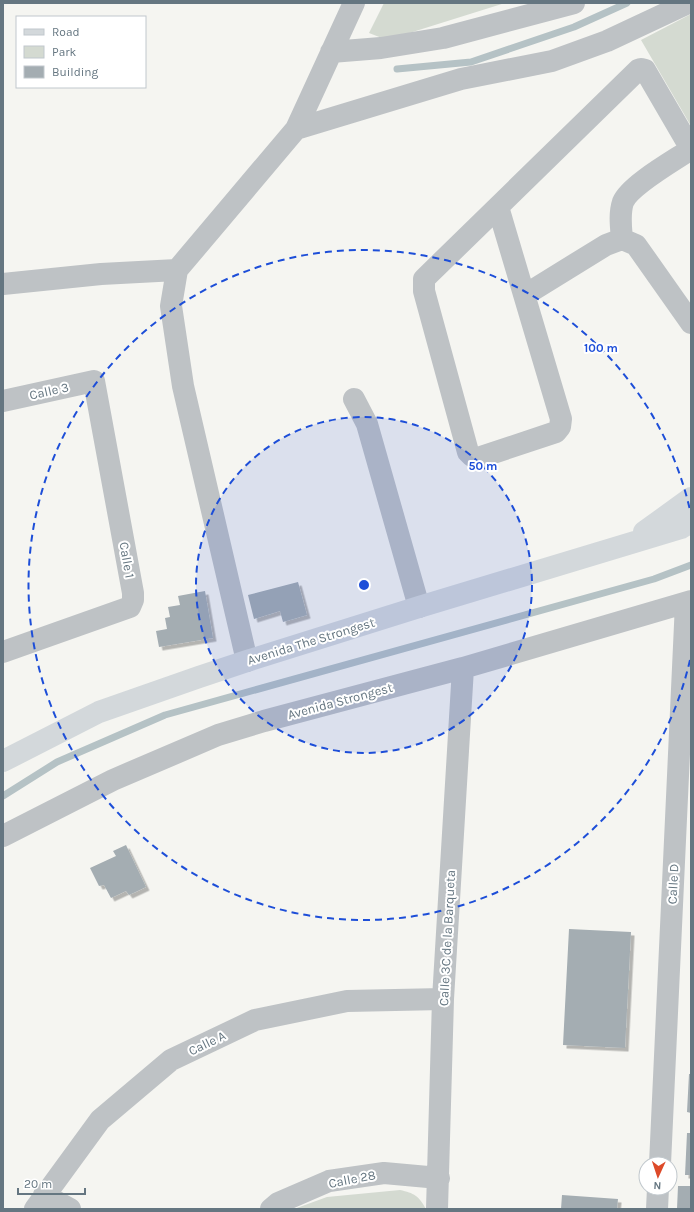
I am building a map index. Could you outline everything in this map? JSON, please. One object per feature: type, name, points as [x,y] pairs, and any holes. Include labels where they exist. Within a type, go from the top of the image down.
[{"type":"main road","name":"Avenida The Strongest","points":[[628,543],[691,498]]},
{"type":"main road","name":"Avenida The Strongest","points":[[3,761],[99,712],[247,661],[419,607],[681,528],[691,522]]},
{"type":"street","points":[[247,661],[183,386],[171,306],[177,270],[296,129],[354,3]]},
{"type":"street","points":[[331,52],[381,48],[443,38],[574,3]]},
{"type":"street","points":[[296,129],[461,79],[552,61],[607,41],[688,3]]},
{"type":"street","points":[[498,208],[561,419],[560,427],[556,432],[478,458],[472,456],[468,452],[424,291],[424,279],[638,70],[641,69],[645,70],[691,149],[638,185],[623,202],[620,218],[622,239]]},
{"type":"street","points":[[524,295],[606,245],[622,239],[636,245],[691,322]]},
{"type":"street","points":[[3,284],[101,274],[177,270]]},
{"type":"street","name":"Calle 3","points":[[3,401],[94,381]]},
{"type":"street","name":"Calle 1","points":[[3,652],[130,606],[133,600],[133,593],[94,381]]},
{"type":"street","points":[[354,399],[367,424],[419,607]]},
{"type":"street","name":"Avenida Strongest","points":[[3,836],[114,780],[218,735],[264,721],[463,668],[688,602]]},
{"type":"street","name":"Calle D","points":[[660,1156],[688,602]]},
{"type":"street","name":"Calle 3C de la Barqueta","points":[[437,1209],[443,998],[463,668]]},
{"type":"street","name":"Calle A","points":[[40,1202],[100,1120],[171,1060],[255,1020],[347,1000],[443,998]]},
{"type":"street","name":"Calle 28","points":[[271,1209],[278,1203],[329,1181],[384,1173],[438,1178]]},
{"type":"street","points":[[658,1196],[658,1209]]},
{"type":"street","points":[[40,1202],[70,1209]]},
{"type":"green space","points":[[384,3],[505,3],[387,40],[369,33]]},
{"type":"green space","points":[[691,14],[691,126],[641,40]]},
{"type":"green space","points":[[400,1190],[409,1192],[416,1196],[426,1209],[294,1209],[327,1197]]},
{"type":"building","points":[[298,582],[307,615],[283,622],[280,611],[254,619],[248,595]]},
{"type":"building","points":[[205,591],[213,638],[159,647],[156,631],[167,629],[165,618],[170,617],[168,607],[180,605],[178,596]]},
{"type":"building","points":[[126,845],[146,887],[129,895],[126,891],[111,898],[104,885],[99,886],[90,868],[116,856],[113,851]]},
{"type":"building","points":[[569,929],[631,932],[625,1048],[563,1045]]},
{"type":"building","points":[[689,1074],[691,1074],[691,1113],[687,1112]]},
{"type":"building","points":[[687,1133],[691,1133],[691,1175],[685,1175]]},
{"type":"building","points":[[678,1186],[691,1186],[691,1209],[677,1209]]},
{"type":"building","points":[[562,1195],[618,1199],[617,1209],[561,1209]]},
{"type":"waterway","points":[[397,69],[471,62],[574,27],[627,3]]},
{"type":"waterway","points":[[3,796],[57,762],[165,715],[654,579],[691,565]]}]
